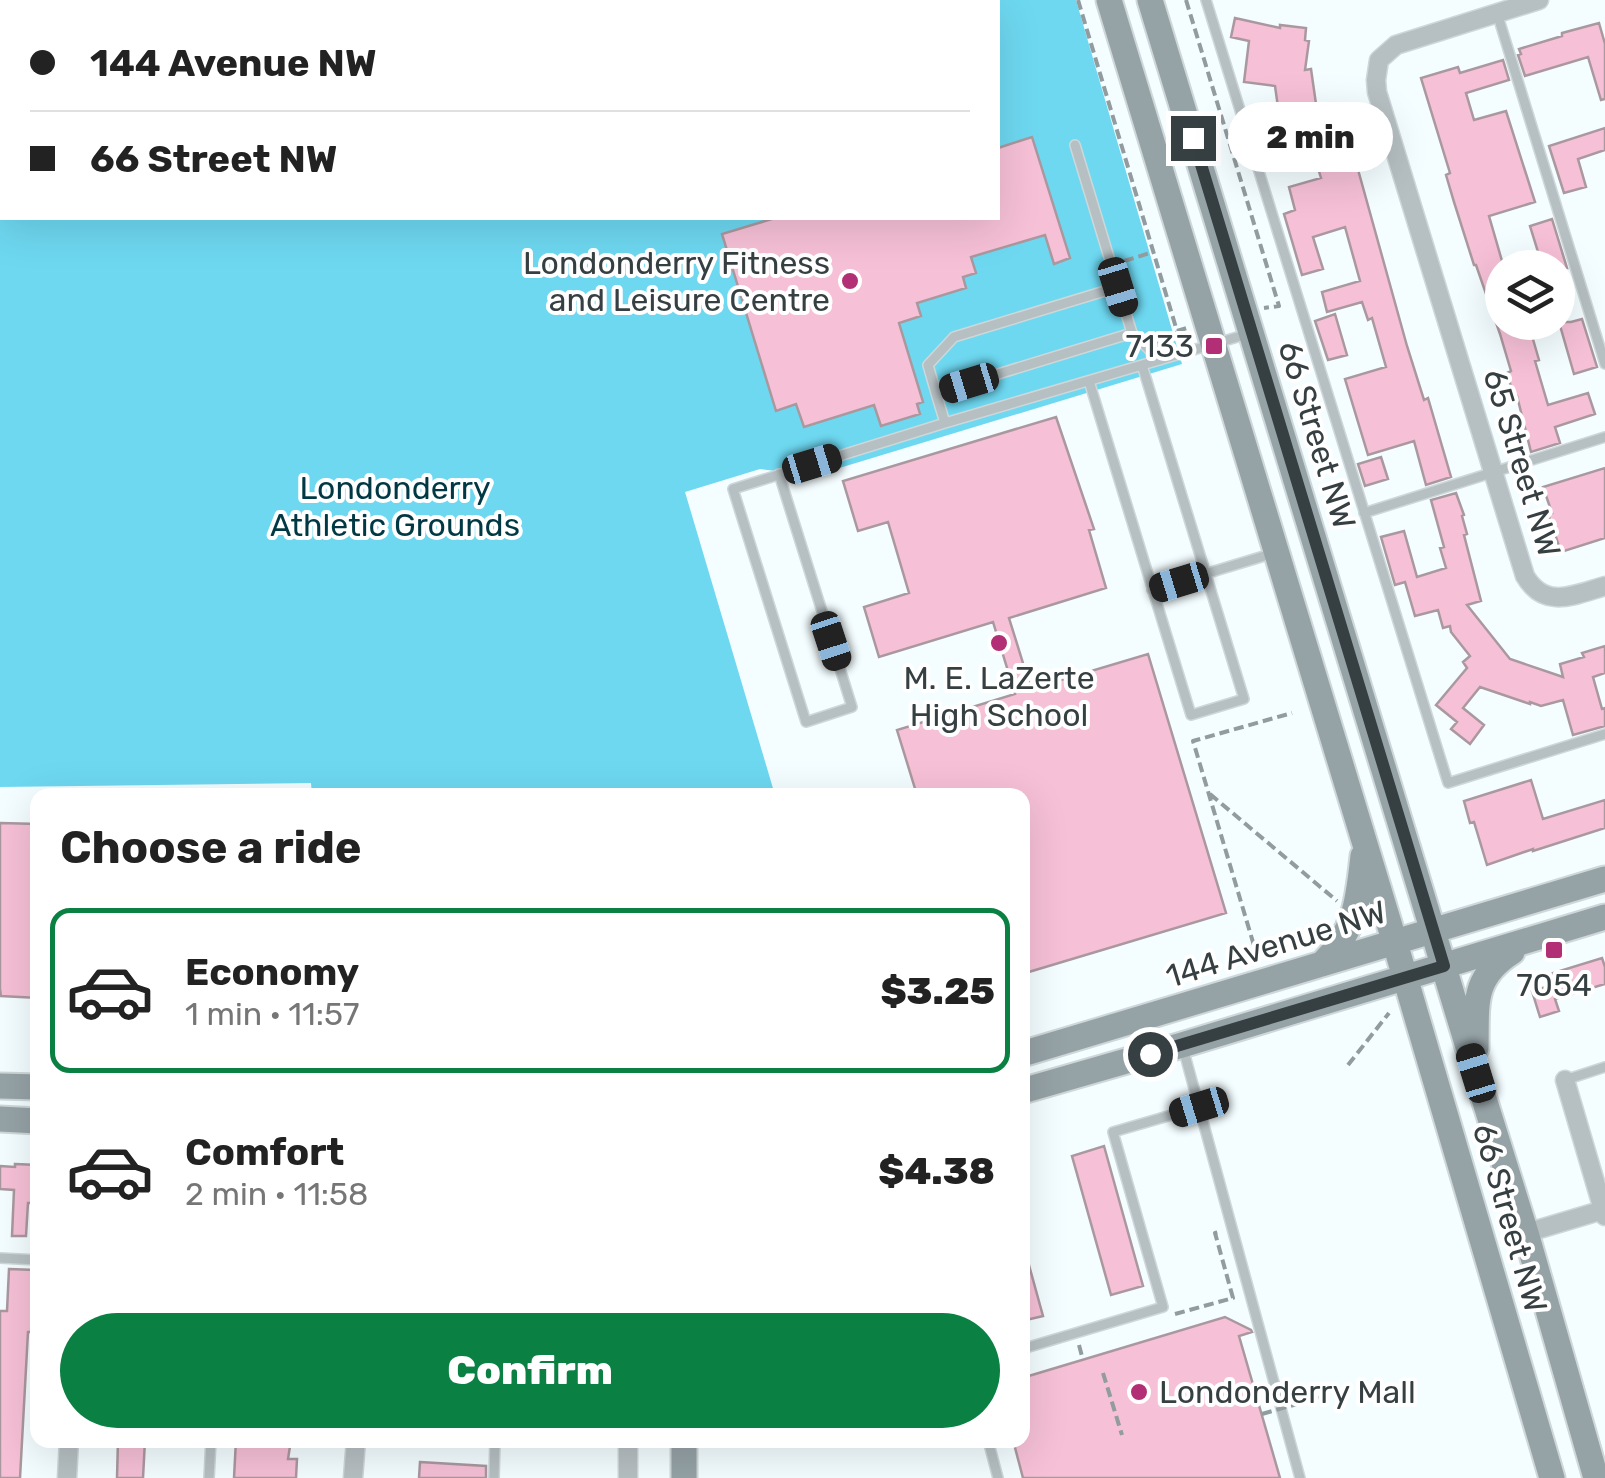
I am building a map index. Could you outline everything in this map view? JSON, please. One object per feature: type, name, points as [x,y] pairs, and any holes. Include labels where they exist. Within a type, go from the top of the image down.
[{"type":"main road","name":"66 Street NW","points":[[1108,0],[1406,978],[1552,1478]]},
{"type":"main road","name":"66 Street NW","points":[[1150,0],[1526,1233],[1596,1478]]},
{"type":"main road","points":[[1322,964],[1342,943],[1352,923],[1364,841]]},
{"type":"main road","name":"144 Avenue NW","points":[[1030,1052],[1605,879]]},
{"type":"main road","points":[[1030,1089],[1605,917]]},
{"type":"main road","points":[[1476,1073],[1477,1000],[1481,983],[1494,964],[1536,938]]},
{"type":"main road","points":[[0,1086],[30,1088]]},
{"type":"main road","points":[[0,1120],[30,1121]]},
{"type":"main road","points":[[684,1448],[684,1478]]},
{"type":"street","points":[[1496,13],[1539,0]]},
{"type":"street","name":"65 Street NW","points":[[1496,13],[1396,45],[1378,60],[1377,92],[1520,565],[1531,586],[1547,597],[1605,586]]},
{"type":"street","name":"66 Street NW","points":[[1526,1233],[1604,1213],[1564,1080]]},
{"type":"street","points":[[67,1478],[69,1448]]},
{"type":"street","points":[[353,1478],[355,1448]]},
{"type":"street","points":[[628,1448],[628,1478]]},
{"type":"lane","points":[[1206,0],[1448,784],[1605,734]]},
{"type":"lane","points":[[1496,13],[1605,364]]},
{"type":"lane","points":[[1075,145],[1132,333],[1160,360]]},
{"type":"lane","points":[[945,423],[928,365],[954,337],[1118,287]]},
{"type":"lane","points":[[780,474],[852,708],[806,722],[733,488],[1252,332]]},
{"type":"lane","points":[[936,393],[1132,333]]},
{"type":"lane","points":[[1088,380],[1191,716],[1244,699],[1142,365]]},
{"type":"lane","points":[[1364,513],[1605,438]]},
{"type":"lane","points":[[1152,590],[1276,552]]},
{"type":"lane","points":[[1182,1045],[1300,1478]]},
{"type":"lane","points":[[1564,1080],[1605,1067]]},
{"type":"lane","points":[[1030,1347],[1163,1307],[1112,1132],[1199,1107]]},
{"type":"lane","points":[[0,1258],[30,1260]]},
{"type":"lane","points":[[209,1478],[211,1448]]},
{"type":"lane","points":[[494,1478],[495,1448]]},
{"type":"lane","points":[[990,1448],[998,1478]]},
{"type":"path","points":[[1186,0],[1280,306]]},
{"type":"path","points":[[1112,264],[1153,252]]},
{"type":"path","points":[[1258,960],[1193,741],[1292,713]]},
{"type":"path","points":[[1208,793],[1344,907]]},
{"type":"path","points":[[1348,1065],[1388,1014]]},
{"type":"path","points":[[1163,1307],[1165,1317],[1233,1298],[1215,1233],[1232,1228]]},
{"type":"path","points":[[1103,1374],[1122,1435]]},
{"type":"path","points":[[1262,1414],[1340,1392]]},
{"type":"green space","name":"Londonderry Athletic Grounds","points":[[1000,0],[1076,0],[1182,364],[813,476],[760,469],[685,492],[773,788],[311,788],[311,783],[0,787],[0,220],[1000,220]]},
{"type":"building","points":[[1235,18],[1280,28],[1306,28],[1305,40],[1309,41],[1305,70],[1311,69],[1317,111],[1328,107],[1342,151],[1352,148],[1407,346],[1424,400],[1428,398],[1451,477],[1426,485],[1414,441],[1368,455],[1345,379],[1386,367],[1372,318],[1368,320],[1362,302],[1327,312],[1322,292],[1360,281],[1345,227],[1313,237],[1323,269],[1302,275],[1284,214],[1295,210],[1289,187],[1321,178],[1307,133],[1262,140],[1259,118],[1279,114],[1275,86],[1244,82],[1249,41],[1231,37]]},
{"type":"building","points":[[1599,23],[1605,44],[1605,99],[1601,100],[1588,57],[1525,76],[1519,49]]},
{"type":"building","points":[[1503,60],[1509,80],[1466,93],[1474,120],[1506,111],[1535,202],[1489,216],[1499,250],[1485,250],[1485,291],[1454,202],[1446,175],[1450,173],[1421,78],[1458,67],[1460,73]]},
{"type":"building","points":[[1605,128],[1605,150],[1578,159],[1586,187],[1564,193],[1549,146]]},
{"type":"building","name":"Londonderry Fitness and Leisure Centre","points":[[1032,137],[1070,258],[1054,264],[1045,235],[971,257],[976,273],[963,277],[966,288],[917,303],[921,316],[899,323],[923,402],[917,404],[920,414],[881,426],[874,405],[804,427],[796,404],[776,411],[722,234],[768,220],[1000,220],[1000,147]]},
{"type":"building","points":[[1552,219],[1561,250],[1537,250],[1530,226]]},
{"type":"building","points":[[1335,314],[1347,355],[1328,360],[1315,321]]},
{"type":"building","points":[[1582,319],[1597,367],[1574,374],[1564,340],[1575,340],[1575,321]]},
{"type":"building","points":[[1502,340],[1533,340],[1548,405],[1588,393],[1595,414],[1555,427],[1560,443],[1531,452],[1507,373],[1511,371]]},
{"type":"building","points":[[1056,417],[1094,529],[1089,530],[1106,588],[1009,618],[1031,689],[1148,654],[1226,913],[1030,972],[1030,788],[915,788],[897,730],[1015,694],[993,622],[879,657],[864,607],[909,593],[888,522],[858,531],[843,481]]},
{"type":"building","points":[[1381,457],[1388,479],[1365,486],[1358,464]]},
{"type":"building","points":[[1605,468],[1605,538],[1561,552],[1543,487]]},
{"type":"building","points":[[1456,493],[1481,601],[1467,605],[1510,659],[1563,677],[1560,664],[1605,646],[1605,673],[1593,677],[1602,709],[1605,708],[1605,726],[1573,735],[1563,700],[1541,706],[1480,687],[1463,708],[1484,725],[1470,744],[1451,729],[1457,722],[1436,705],[1467,668],[1463,662],[1470,656],[1450,626],[1443,628],[1438,610],[1415,616],[1405,582],[1395,585],[1381,537],[1404,531],[1417,577],[1446,568],[1431,500]]},
{"type":"building","points":[[1531,780],[1543,819],[1605,800],[1605,828],[1487,865],[1464,801]]},
{"type":"building","points":[[0,823],[30,824],[30,998],[1,996]]},
{"type":"building","points":[[1602,958],[1605,984],[1555,999],[1559,1011],[1540,1017],[1532,991],[1556,984],[1553,973]]},
{"type":"building","points":[[1104,1146],[1143,1286],[1111,1295],[1072,1156]]},
{"type":"building","points":[[30,1165],[26,1236],[12,1236],[14,1190],[0,1189],[0,1166]]},
{"type":"building","points":[[9,1269],[30,1270],[20,1478],[0,1478],[0,1311],[7,1311]]},
{"type":"building","points":[[1030,1269],[1043,1316],[1030,1319]]},
{"type":"building","name":"Londonderry Mall","points":[[1225,1317],[1252,1332],[1239,1336],[1280,1478],[1023,1478],[1015,1448],[1030,1448],[1030,1376]]},
{"type":"building","points":[[118,1448],[145,1448],[143,1478],[117,1478]]},
{"type":"building","points":[[236,1448],[290,1448],[288,1459],[297,1459],[296,1478],[234,1478]]},
{"type":"building","points":[[420,1462],[486,1466],[486,1478],[419,1478]]},
{"type":"place","name":"Londonderry Fitness and Leisure Centre","points":[[850,281]]},
{"type":"place","name":"7133","points":[[1214,346]]},
{"type":"place","name":"M. E. LaZerte High School","points":[[999,643]]},
{"type":"place","name":"7054","points":[[1554,950]]},
{"type":"place","name":"Londonderry Mall","points":[[1139,1392]]},
{"type":"route","points":[[1150,1054],[1444,966],[1193,138]]}]
